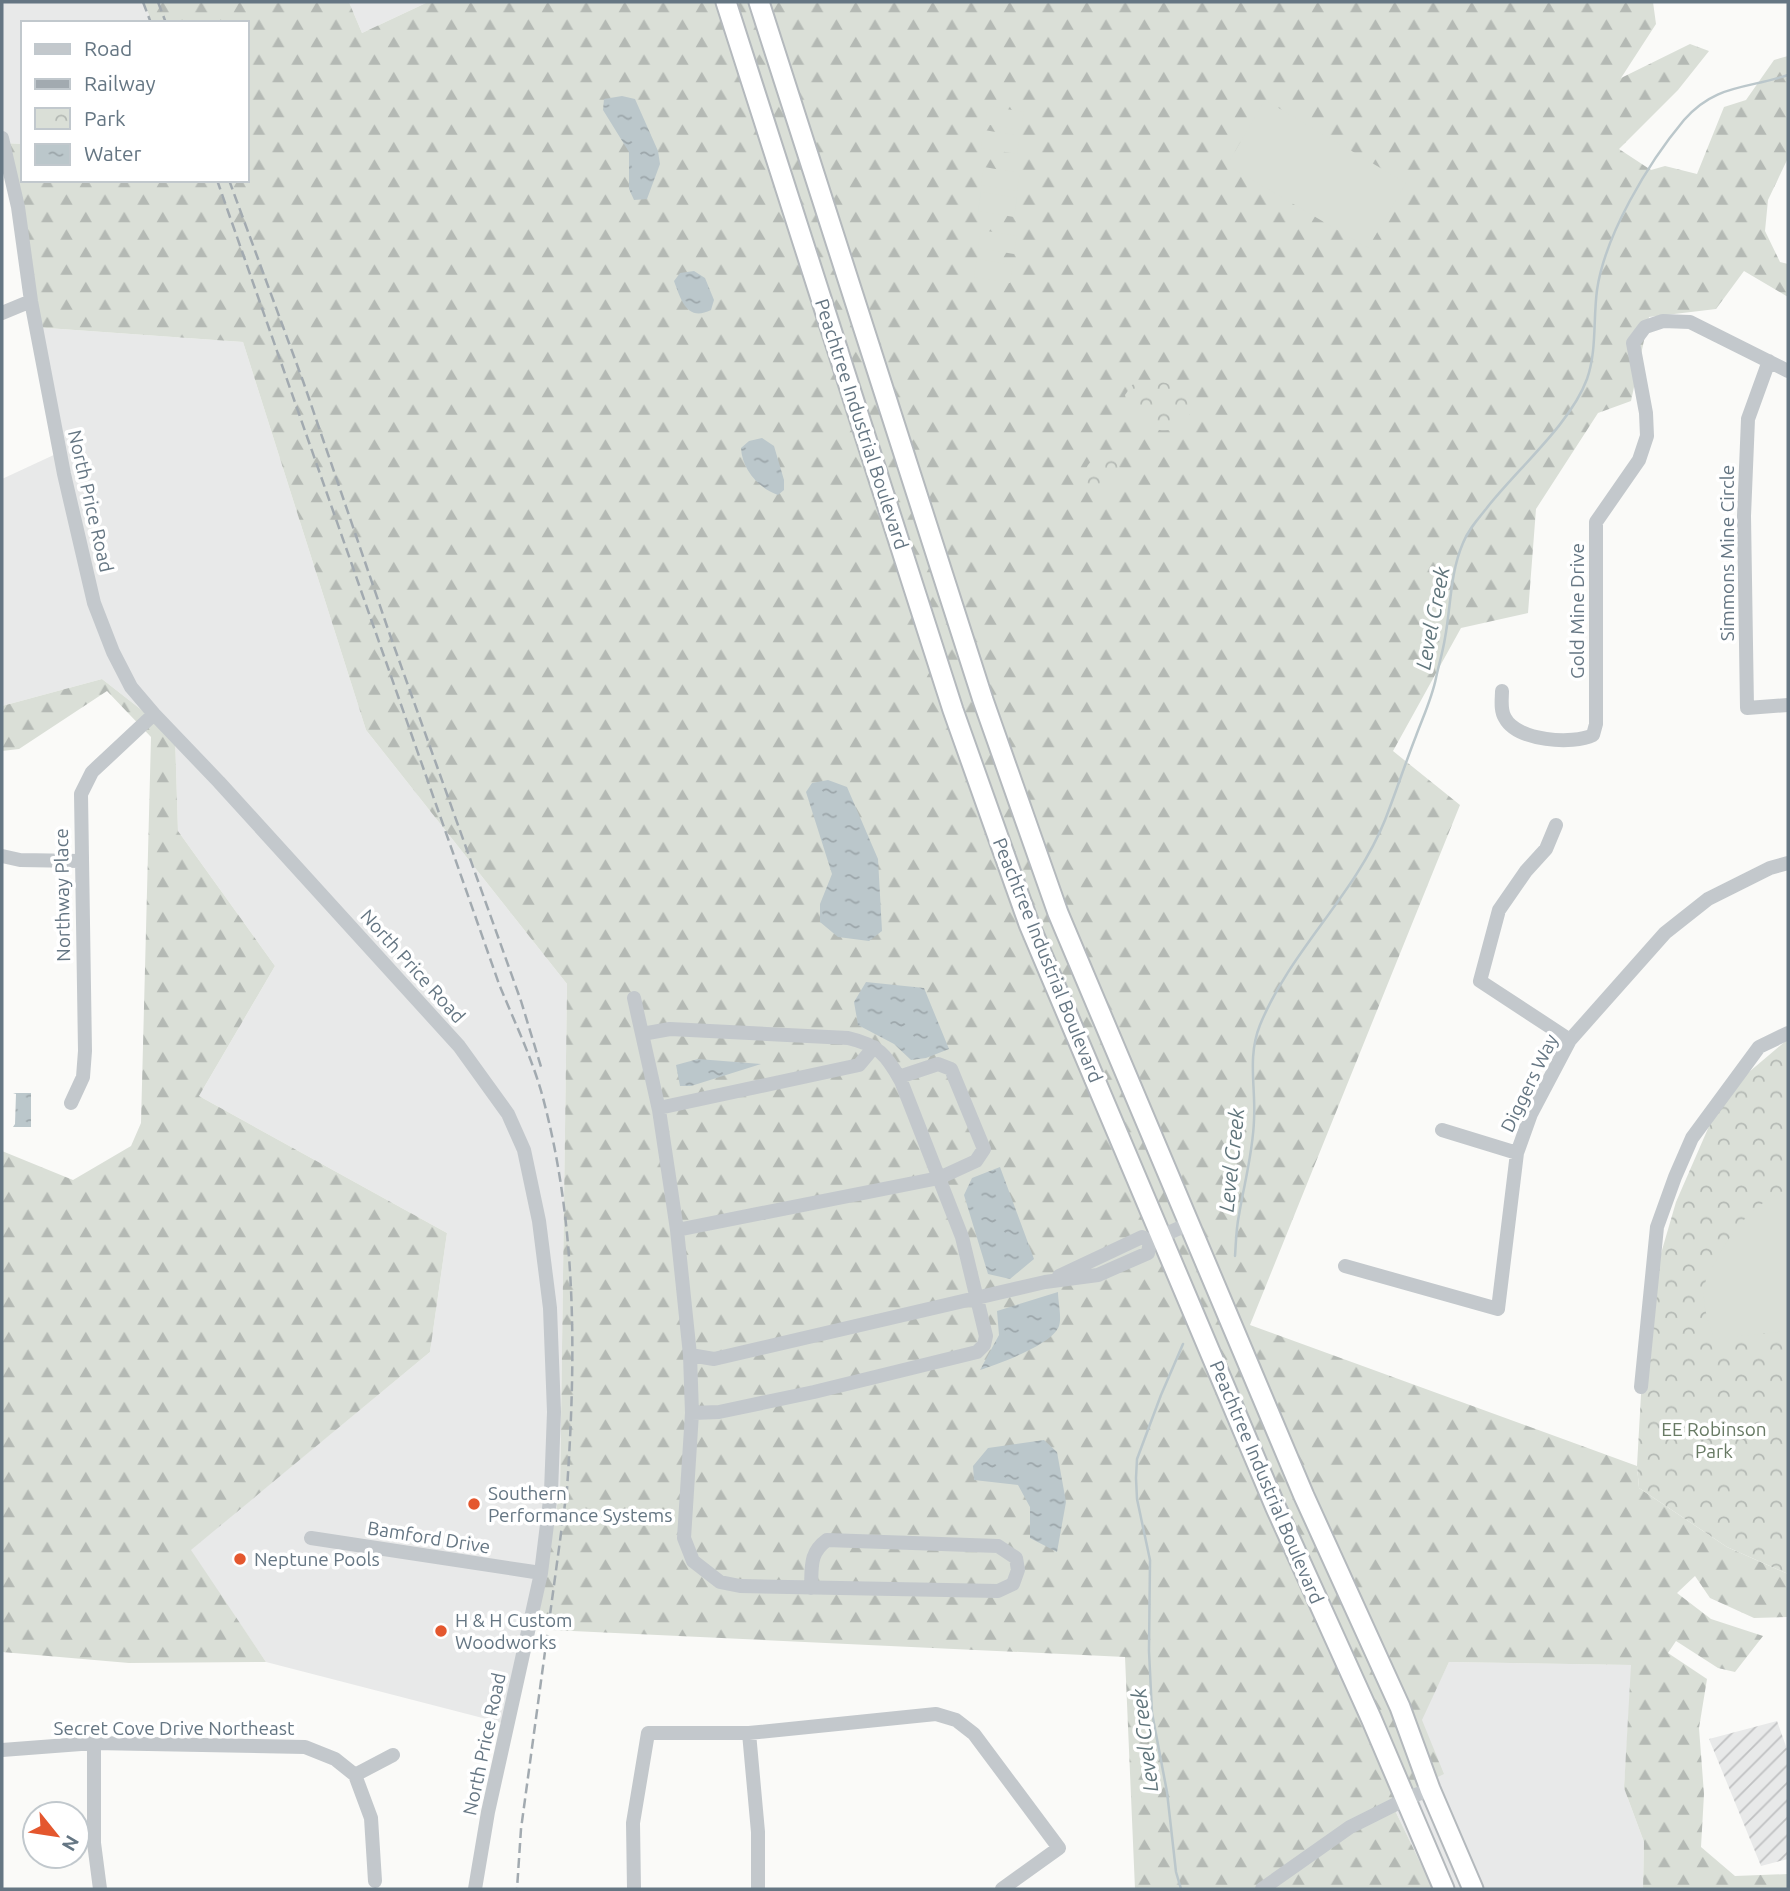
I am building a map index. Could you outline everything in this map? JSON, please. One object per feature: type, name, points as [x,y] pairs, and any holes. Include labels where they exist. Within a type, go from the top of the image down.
[{"type":"highway","name":"Peachtree Industrial Boulevard","points":[[726,2],[953,710],[1029,924],[1156,1238],[1371,1718],[1444,1889]]},
{"type":"highway","name":"Peachtree Industrial Boulevard","points":[[759,2],[987,713],[1058,913],[1304,1496],[1400,1707],[1430,1789],[1472,1889]]},
{"type":"street","name":"North Price Road","points":[[2,138],[18,206],[31,301],[57,440],[94,603],[113,652],[131,687],[459,1046],[508,1114],[524,1150],[539,1220],[550,1308],[554,1393],[551,1492],[541,1573],[488,1812],[475,1889]]},
{"type":"street","points":[[2,313],[31,301]]},
{"type":"street","name":"Gold Mine Drive","points":[[1502,691],[1502,712],[1505,720],[1526,736],[1581,741],[1593,735],[1596,724],[1596,522],[1639,460],[1647,436],[1646,413],[1633,343],[1638,334],[1645,327],[1663,321],[1690,322],[1788,371]]},
{"type":"street","name":"Simmons Mine Circle","points":[[1769,361],[1748,419],[1744,516],[1745,679],[1747,708],[1788,705]]},
{"type":"street","name":"Northway Place","points":[[71,1103],[83,1077],[85,1051],[81,794],[92,772],[154,714]]},
{"type":"street","points":[[1556,825],[1546,849],[1526,871],[1499,910],[1480,981],[1570,1040]]},
{"type":"street","points":[[2,856],[20,860],[80,861]]},
{"type":"street","name":"Diggers Way","points":[[1345,1266],[1498,1309],[1517,1153],[1531,1114],[1570,1040],[1665,933],[1708,900],[1770,868],[1788,863]]},
{"type":"street","points":[[634,998],[659,1108],[677,1230],[690,1354],[692,1413],[684,1538],[693,1562],[720,1583],[740,1586],[998,1591],[1013,1584],[1018,1570],[1016,1558],[998,1546],[827,1540],[816,1548],[812,1562],[811,1587]]},
{"type":"street","points":[[642,1034],[670,1029],[848,1038],[874,1047],[890,1061],[899,1077],[962,1237],[986,1336],[984,1345],[977,1352],[814,1392],[719,1412],[692,1413]]},
{"type":"street","points":[[1641,1387],[1657,1227],[1675,1177],[1692,1138],[1759,1047],[1788,1033]]},
{"type":"street","points":[[659,1108],[859,1065],[874,1047]]},
{"type":"street","points":[[677,1230],[939,1178],[976,1161],[984,1149],[951,1069],[938,1064],[899,1077]]},
{"type":"street","points":[[1442,1130],[1517,1153]]},
{"type":"street","points":[[690,1354],[714,1359],[1045,1282],[1098,1275],[1148,1253],[1156,1238],[1191,1223]]},
{"type":"street","name":"Bamford Drive","points":[[311,1538],[541,1573]]},
{"type":"street","points":[[634,1889],[633,1823],[648,1733],[750,1733],[936,1714],[956,1720],[986,1748],[1059,1848],[1002,1889]]},
{"type":"street","points":[[750,1733],[758,1832],[758,1889]]},
{"type":"street","points":[[94,1743],[94,1843],[100,1889]]},
{"type":"street","name":"Secret Cove Drive Northeast","points":[[2,1750],[94,1743],[305,1747],[335,1759],[355,1775]]},
{"type":"street","points":[[376,1881],[371,1818],[355,1775],[393,1755]]},
{"type":"street","points":[[1262,1889],[1350,1827],[1430,1789]]},
{"type":"shaded area","points":[[2,2],[144,2],[151,21],[21,21],[21,144],[3,143]]},
{"type":"shaded area","points":[[349,2],[428,2],[362,33]]},
{"type":"shaded area","points":[[33,327],[243,342],[366,730],[567,984],[560,1492],[530,1629],[502,1723],[266,1662],[190,1550],[430,1352],[447,1233],[199,1096],[275,966],[178,831],[175,736],[102,679],[2,706],[2,479],[58,453]]},
{"type":"shaded area","points":[[1449,1662],[1632,1665],[1624,1788],[1644,1842],[1643,1889],[1433,1889],[1390,1800],[1421,1720]]},
{"type":"shaded area","points":[[1777,1721],[1788,1752],[1788,1859],[1761,1866],[1709,1739]]},
{"type":"green space","points":[[144,2],[349,2],[362,33],[428,2],[1653,2],[1656,24],[1621,78],[1690,44],[1709,51],[1678,90],[1619,149],[1651,170],[1665,166],[1697,174],[1724,107],[1746,100],[1774,60],[1788,56],[1788,158],[1768,200],[1765,231],[1780,262],[1788,264],[1788,297],[1744,271],[1716,309],[1649,317],[1631,401],[1598,413],[1536,509],[1528,613],[1461,628],[1393,751],[1460,805],[1250,1325],[1637,1466],[1639,1488],[1727,1547],[1788,1574],[1788,1617],[1754,1618],[1710,1598],[1695,1576],[1677,1593],[1711,1619],[1763,1636],[1735,1672],[1718,1668],[1676,1641],[1668,1653],[1707,1679],[1699,1728],[1704,1794],[1701,1847],[1735,1876],[1788,1874],[1788,1889],[1643,1889],[1644,1842],[1624,1788],[1631,1665],[1449,1662],[1422,1720],[1444,1774],[1390,1800],[1433,1889],[1135,1889],[1125,1657],[530,1629],[560,1492],[567,984],[366,730],[243,342],[33,327],[2,143],[2,118],[3,143],[21,144],[21,182],[248,182],[248,21],[151,21]]},
{"type":"green space","points":[[1265,100],[1406,183],[1368,248],[1227,165]]},
{"type":"green space","points":[[988,106],[1024,112],[1021,130],[985,124]]},
{"type":"green space","points":[[984,130],[1020,136],[1017,154],[981,148]]},
{"type":"green space","points":[[984,167],[1020,173],[1017,191],[981,185]]},
{"type":"green space","points":[[981,192],[1017,198],[1014,217],[978,211]]},
{"type":"green space","points":[[981,230],[1017,236],[1014,254],[978,248]]},
{"type":"green space","points":[[977,259],[1013,265],[1010,283],[974,277]]},
{"type":"green space","points":[[1142,380],[1167,383],[1189,394],[1192,407],[1186,425],[1176,429],[1156,429],[1133,414],[1125,395],[1132,385]]},
{"type":"green space","points":[[1103,457],[1116,462],[1121,475],[1116,488],[1103,493],[1090,488],[1085,475],[1090,462]]},
{"type":"green space","points":[[102,679],[175,736],[178,831],[275,966],[199,1096],[447,1233],[430,1352],[191,1550],[266,1662],[129,1663],[2,1652],[2,1151],[73,1180],[131,1146],[141,1123],[151,737],[107,691],[19,749],[2,751],[2,706]]},
{"type":"green space","name":"EE Robinson Park","points":[[1788,1039],[1788,1574],[1727,1547],[1639,1488],[1637,1466],[1646,1305],[1676,1202],[1723,1094]]},
{"type":"green space","points":[[1788,1189],[1788,1331],[1714,1339],[1704,1303],[1704,1288],[1708,1275],[1729,1239],[1746,1218],[1765,1201]]},
{"type":"water","points":[[622,96],[635,99],[658,151],[660,164],[647,199],[634,200],[629,189],[629,152],[603,110],[604,99]]},
{"type":"water","points":[[694,271],[705,278],[714,300],[711,310],[703,313],[696,313],[686,307],[674,281],[680,273]]},
{"type":"water","points":[[762,438],[774,446],[784,480],[784,490],[778,495],[764,488],[752,477],[742,456],[741,448],[749,441]]},
{"type":"water","points":[[828,780],[847,787],[878,859],[882,931],[869,941],[838,937],[820,922],[820,904],[832,874],[806,792],[812,783]]},
{"type":"water","points":[[866,982],[924,988],[949,1049],[926,1058],[911,1060],[894,1044],[858,1025],[854,1002]]},
{"type":"water","points":[[698,1059],[761,1064],[691,1086],[680,1086],[676,1065]]},
{"type":"water","points":[[13,1093],[31,1093],[31,1127],[13,1127],[16,1094]]},
{"type":"water","points":[[1000,1167],[1034,1259],[1010,1279],[988,1274],[964,1195],[972,1178]]},
{"type":"water","points":[[1058,1292],[1060,1322],[1054,1333],[1024,1353],[980,1370],[999,1335],[997,1311]]},
{"type":"water","points":[[1044,1440],[1057,1452],[1066,1502],[1057,1552],[1030,1538],[1030,1507],[1018,1485],[974,1480],[973,1466],[988,1448]]},
{"type":"waterway","name":"Level Creek","points":[[1235,1256],[1238,1220],[1253,1132],[1253,1061],[1256,1037],[1288,972],[1357,873],[1385,820],[1434,685],[1444,643],[1456,566],[1465,538],[1498,494],[1555,430],[1579,396],[1587,379],[1592,357],[1597,290],[1609,246],[1630,200],[1656,157],[1684,120],[1708,100],[1732,89],[1788,75]]},
{"type":"waterway","name":"Level Creek","points":[[1181,1889],[1176,1872],[1167,1792],[1152,1713],[1149,1651],[1150,1560],[1137,1499],[1136,1478],[1137,1459],[1183,1344]]},
{"type":"railway","points":[[143,2],[150,21]]},
{"type":"railway","points":[[158,2],[165,21]]},
{"type":"railway","points":[[218,182],[499,984],[534,1069],[554,1146],[568,1243],[571,1292],[570,1440],[567,1489],[521,1829],[517,1889]]},
{"type":"railway","points":[[230,182],[303,381],[390,635],[521,1001],[542,1070]]},
{"type":"place","name":"Southern Performance Systems","points":[[474,1504]]},
{"type":"place","name":"Neptune Pools","points":[[240,1559]]},
{"type":"place","name":"H & H Custom Woodworks","points":[[441,1631]]}]
